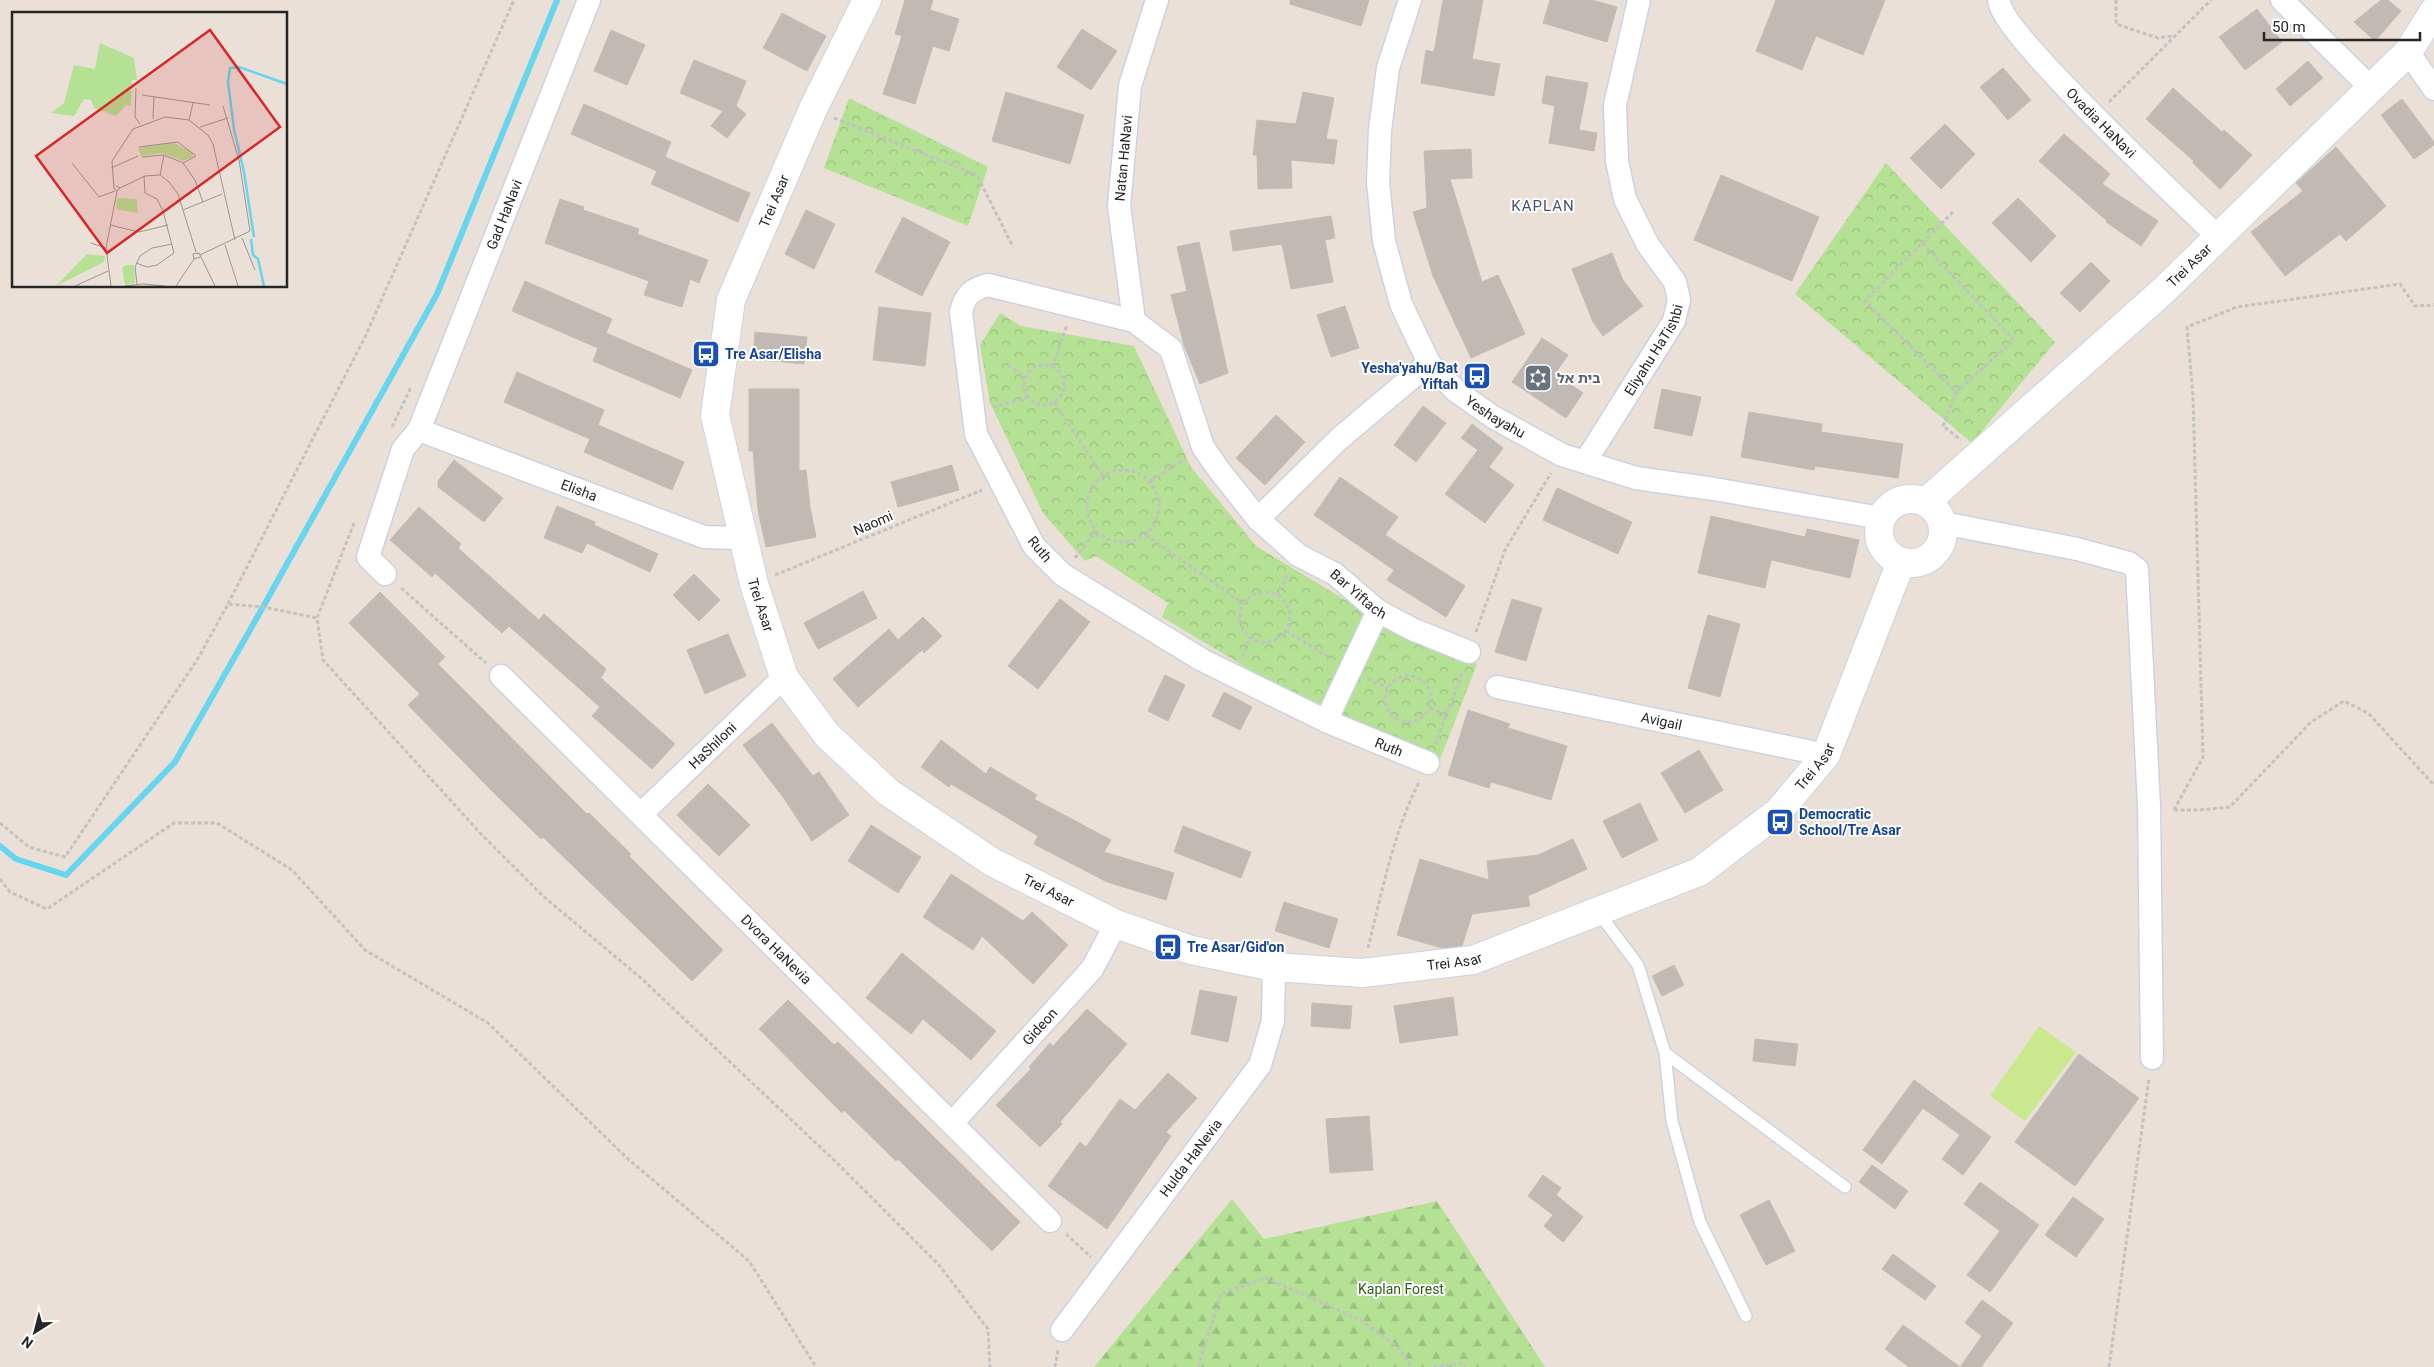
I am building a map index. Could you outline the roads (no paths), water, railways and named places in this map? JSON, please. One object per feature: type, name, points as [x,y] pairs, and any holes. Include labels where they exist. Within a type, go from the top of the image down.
[{"type":"street","name":"Gad HaNavi","points":[[385,574],[368,557],[403,449],[419,430],[589,0]]},
{"type":"street","name":"Trei Asar","points":[[867,0],[813,109],[731,300],[715,415],[754,584],[784,677],[827,735],[888,792],[992,862],[1116,924],[1191,950],[1274,967],[1362,973],[1473,960],[1597,910],[1699,872],[1778,812],[1826,755],[1901,562]]},
{"type":"street","name":"Natan HaNavi","points":[[1134,321],[1119,206],[1130,86],[1157,0]]},
{"type":"street","name":"Yeshayahu","points":[[1410,0],[1388,68],[1380,130],[1378,182],[1384,241],[1401,304],[1429,363],[1456,391],[1493,417],[1562,456],[1636,478],[1714,489],[1881,518]]},
{"type":"street","name":"Eliyahu HaTishbi","points":[[1584,462],[1674,321],[1679,300],[1675,282],[1648,245],[1625,199],[1617,161],[1615,105],[1640,0]]},
{"type":"street","name":"Ovadia HaNavi","points":[[1999,0],[1999,7],[2010,25],[2041,61],[2218,237]]},
{"type":"street","points":[[2282,0],[2372,89]]},
{"type":"street","name":"Trei Asar","points":[[1926,502],[2163,291],[2372,89],[2408,52],[2434,11]]},
{"type":"street","points":[[2408,52],[2434,89]]},
{"type":"street","name":"Ruth","points":[[1134,321],[988,285],[975,288],[964,299],[961,312],[976,434],[1034,546],[1063,575],[1202,660],[1326,721],[1428,763]]},
{"type":"street","name":"Bar Yiftach","points":[[1134,321],[1171,349],[1203,447],[1258,519],[1298,555],[1335,574],[1378,610],[1412,629],[1469,652]]},
{"type":"street","points":[[1258,519],[1339,439],[1429,363]]},
{"type":"street","name":"Elisha","points":[[419,430],[704,538],[742,538]]},
{"type":"street","points":[[1916,498],[1926,502],[1939,513],[1943,523],[1944,536],[1940,546],[1933,556],[1918,562],[1901,562],[1886,551],[1880,541],[1881,518],[1894,504],[1904,499],[1916,498]]},
{"type":"street","points":[[1943,523],[2077,548],[2129,563],[2138,569],[2149,806],[2152,1058]]},
{"type":"street","points":[[1326,721],[1378,610]]},
{"type":"street","name":"Dvora HaNevia","points":[[502,676],[953,1122],[1050,1221]]},
{"type":"street","name":"HaShiloni","points":[[641,814],[784,677]]},
{"type":"street","name":"Avigail","points":[[1497,687],[1826,755]]},
{"type":"street","name":"Gideon","points":[[953,1122],[1092,968],[1116,924]]},
{"type":"street","name":"Hulda HaNevia","points":[[1062,1330],[1260,1066],[1273,1021],[1274,967]]},
{"type":"lane","points":[[1597,910],[1638,965],[1665,1053],[1672,1121],[1700,1222],[1746,1316]]},
{"type":"lane","points":[[1665,1053],[1845,1186]]},
{"type":"waterway","points":[[0,846],[16,859],[66,875],[175,762],[437,294],[557,0]]},
{"type":"place","name":"Tre Asar/Elisha","points":[[706,354]]},
{"type":"place","name":"Yesha'yahu/Bat Yiftah","points":[[1477,376]]},
{"type":"place","name":"בית אל","points":[[1538,378]]},
{"type":"place","name":"Democratic School/Tre Asar","points":[[1780,822]]},
{"type":"place","name":"Tre Asar/Gid'on","points":[[1168,947]]},
{"type":"district","name":"KAPLAN","points":[[1543,206]]},
{"type":"park label","name":"Kaplan Forest","points":[[1401,1289]]}]
